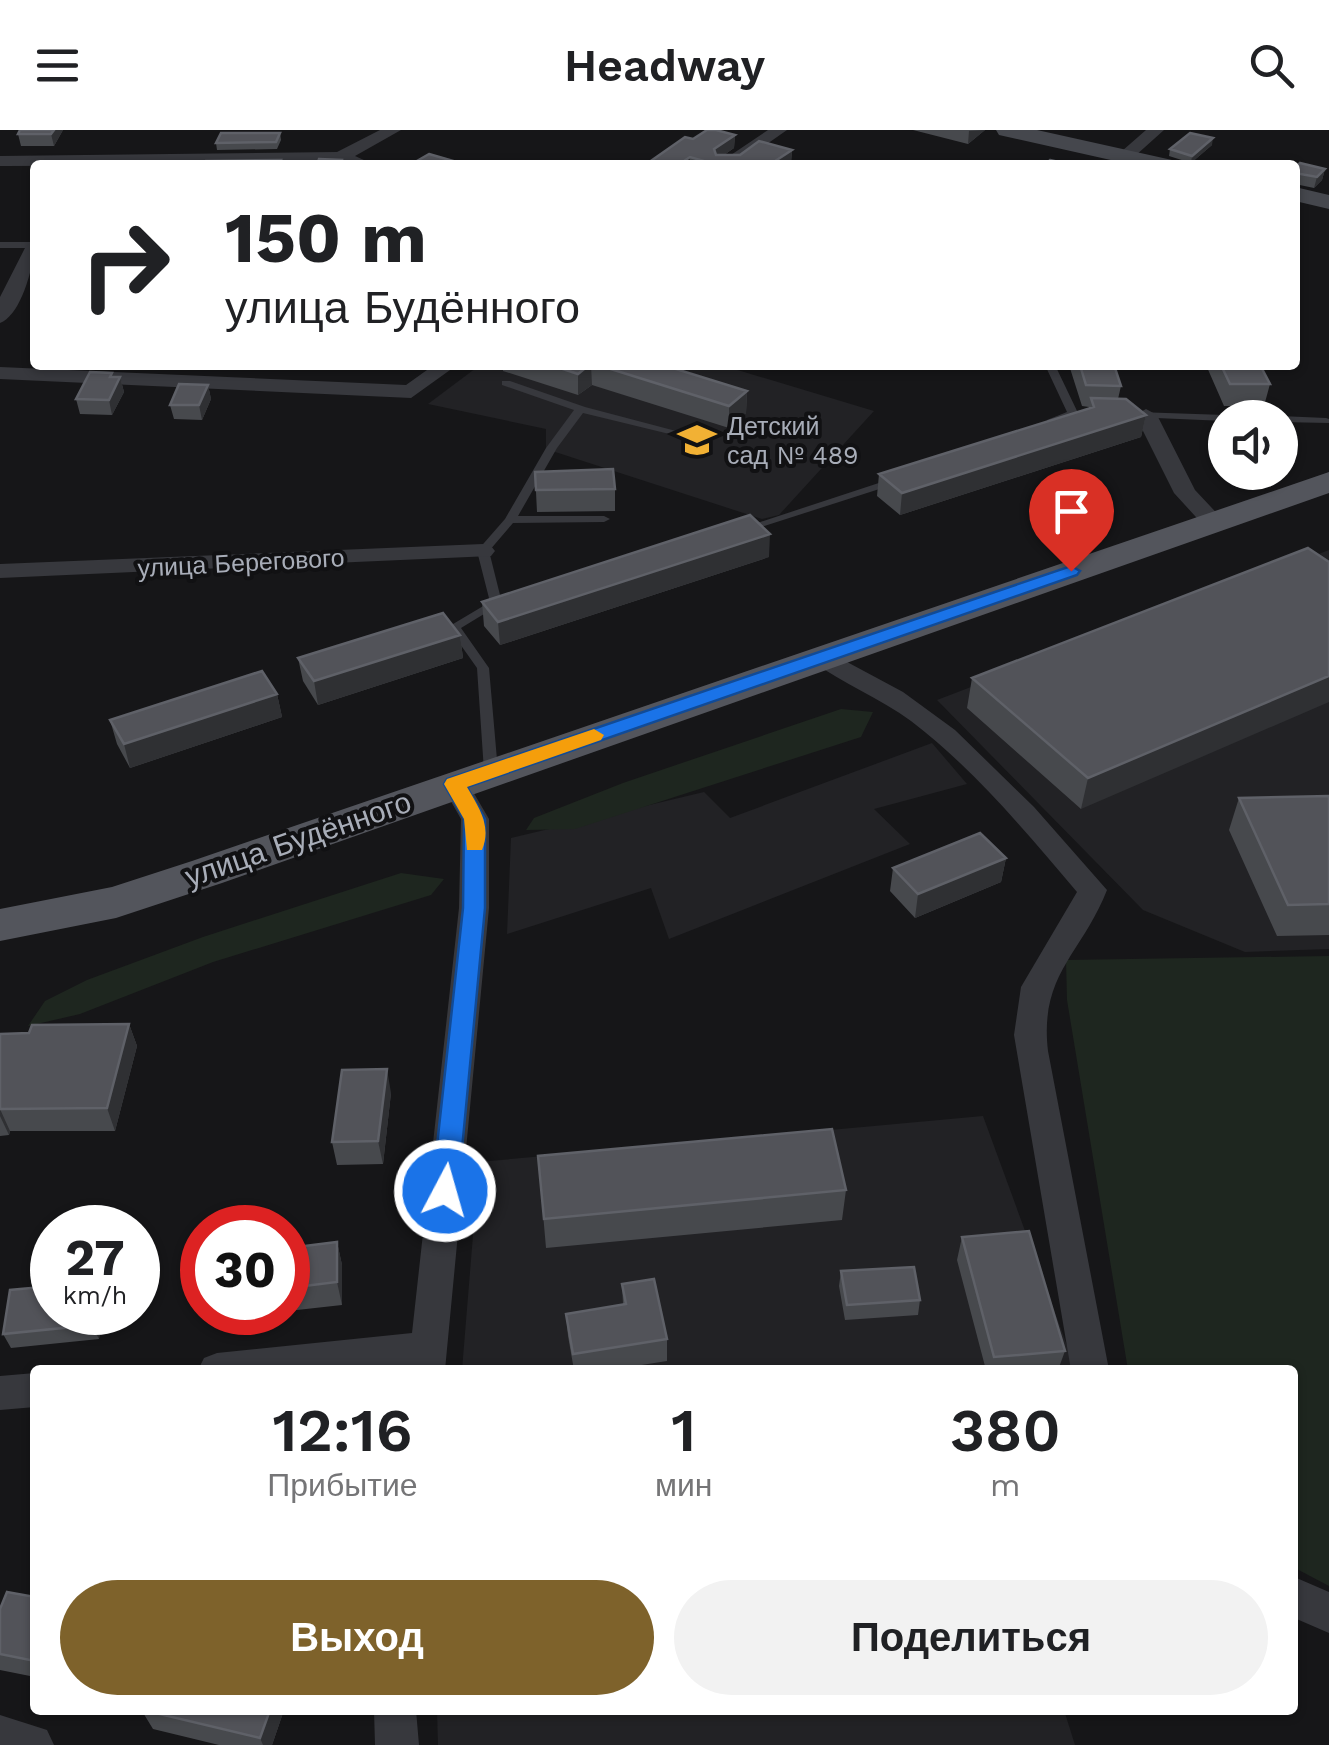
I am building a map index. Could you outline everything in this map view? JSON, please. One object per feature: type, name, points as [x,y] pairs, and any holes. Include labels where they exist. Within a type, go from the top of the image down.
[{"type":"main road","name":"улица Будённого","points":[[0,925],[116,902],[1329,482]]},
{"type":"street","points":[[340,157],[393,130]]},
{"type":"street","points":[[734,160],[779,130]]},
{"type":"street","points":[[1007,130],[1116,160]]},
{"type":"street","points":[[1121,160],[1156,130]]},
{"type":"street","points":[[0,160],[301,156],[350,160]]},
{"type":"street","points":[[1300,195],[1329,202]]},
{"type":"street","points":[[0,317],[30,255]]},
{"type":"street","points":[[0,373],[241,374],[411,392],[440,370]]},
{"type":"street","points":[[1136,415],[1184,494],[1214,523]]},
{"type":"street","name":"улица Берегового","points":[[0,572],[483,551]]},
{"type":"street","points":[[821,656],[849,677],[895,698],[948,740],[1028,819],[1092,890],[1085,911],[1040,975],[1028,1042],[1049,1129],[1074,1301],[1089,1365]]},
{"type":"street","points":[[312,1365],[427,1359],[474,908],[473,777]]},
{"type":"street","points":[[0,1393],[30,1390]]},
{"type":"street","points":[[1298,1599],[1329,1613]]},
{"type":"street","points":[[395,1715],[397,1745]]},
{"type":"street","points":[[0,1737],[32,1745]]},
{"type":"lane","points":[[0,245],[30,245]]},
{"type":"lane","points":[[1052,370],[1072,413]]},
{"type":"lane","points":[[506,383],[581,409],[690,436]]},
{"type":"lane","points":[[496,603],[483,551],[512,520],[528,482],[581,409]]},
{"type":"lane","points":[[1036,429],[1072,413],[1091,414]]},
{"type":"lane","points":[[1136,415],[1208,417]]},
{"type":"lane","points":[[1298,420],[1326,421]]},
{"type":"lane","points":[[734,532],[806,513],[912,474]]},
{"type":"lane","points":[[512,520],[604,519]]},
{"type":"lane","points":[[473,777],[482,668],[454,627],[496,603],[515,597]]},
{"type":"shaded area","name":"Детский сад № 489","points":[[473,370],[738,370],[874,411],[779,515],[762,519],[546,449],[546,429],[428,404]]},
{"type":"shaded area","points":[[1329,550],[1329,949],[1245,952],[1143,910],[937,700]]},
{"type":"shaded area","points":[[841,709],[873,712],[861,737],[575,829],[526,830],[534,818],[623,783]]},
{"type":"shaded area","points":[[932,743],[967,784],[874,809],[910,844],[669,939],[651,888],[507,934],[511,838],[704,792],[730,818]]},
{"type":"shaded area","points":[[401,873],[444,879],[431,895],[213,962],[80,1014],[28,1026],[45,1001],[87,980],[203,937]]},
{"type":"shaded area","points":[[1329,956],[1329,1586],[1298,1570],[1298,1365],[1127,1365],[1067,1000],[1066,960]]},
{"type":"shaded area","points":[[983,1116],[1074,1365],[462,1365],[479,1162]]},
{"type":"shaded area","points":[[437,1715],[1066,1715],[1075,1745],[438,1745]]},
{"type":"building","points":[[20,130],[54,130],[51,134],[18,134]]},
{"type":"building","points":[[707,130],[735,135],[714,149],[716,155],[740,155],[759,141],[792,150],[777,160],[652,160],[685,137],[693,139]]},
{"type":"building","points":[[221,133],[280,133],[276,142],[216,143]]},
{"type":"building","points":[[1190,133],[1213,138],[1192,156],[1170,149]]},
{"type":"building","points":[[429,154],[450,160],[419,160]]},
{"type":"building","points":[[1300,163],[1325,169],[1317,177],[1300,174]]},
{"type":"building","points":[[614,370],[679,370],[747,391],[729,406]]},
{"type":"building","points":[[1082,370],[1116,370],[1121,386],[1086,385]]},
{"type":"building","points":[[1223,370],[1263,370],[1270,384],[1230,384]]},
{"type":"building","points":[[90,372],[120,377],[109,400],[76,399]]},
{"type":"building","points":[[179,384],[208,385],[199,405],[170,405]]},
{"type":"building","points":[[1091,398],[1126,399],[1146,415],[902,493],[879,474],[1094,407]]},
{"type":"building","points":[[613,469],[615,489],[536,490],[535,472]]},
{"type":"building","points":[[750,515],[770,534],[498,622],[482,602]]},
{"type":"building","points":[[1308,548],[1329,562],[1329,676],[1088,778],[972,678]]},
{"type":"building","points":[[443,613],[460,635],[314,681],[298,658]]},
{"type":"building","points":[[262,671],[277,694],[124,744],[110,720]]},
{"type":"building","points":[[1329,796],[1329,904],[1288,905],[1239,798]]},
{"type":"building","points":[[980,833],[1006,858],[918,894],[893,868]]},
{"type":"building","points":[[129,1024],[107,1108],[0,1109],[0,1034],[29,1033],[32,1025]]},
{"type":"building","points":[[387,1069],[378,1141],[332,1142],[342,1070]]},
{"type":"building","points":[[832,1129],[846,1190],[544,1219],[538,1156]]},
{"type":"building","points":[[1029,1231],[1065,1351],[994,1357],[962,1237]]},
{"type":"building","points":[[337,1242],[337,1282],[310,1285],[310,1245]]},
{"type":"building","points":[[914,1267],[920,1300],[847,1305],[841,1271]]},
{"type":"building","points":[[654,1279],[667,1339],[573,1354],[566,1314],[626,1304],[622,1284]]},
{"type":"building","points":[[30,1288],[30,1331],[3,1334],[10,1290]]},
{"type":"building","points":[[7,1592],[30,1596],[30,1660],[0,1654],[0,1609]]},
{"type":"building","points":[[164,1715],[268,1715],[260,1738]]},
{"type":"slow traffic","points":[[474,845],[474,819],[455,784],[594,735]]},
{"type":"place","name":"Детский сад № 489","points":[[697,440]]},
{"type":"route","points":[[445,1191],[474,908],[474,819],[455,784],[1071,571]]}]
